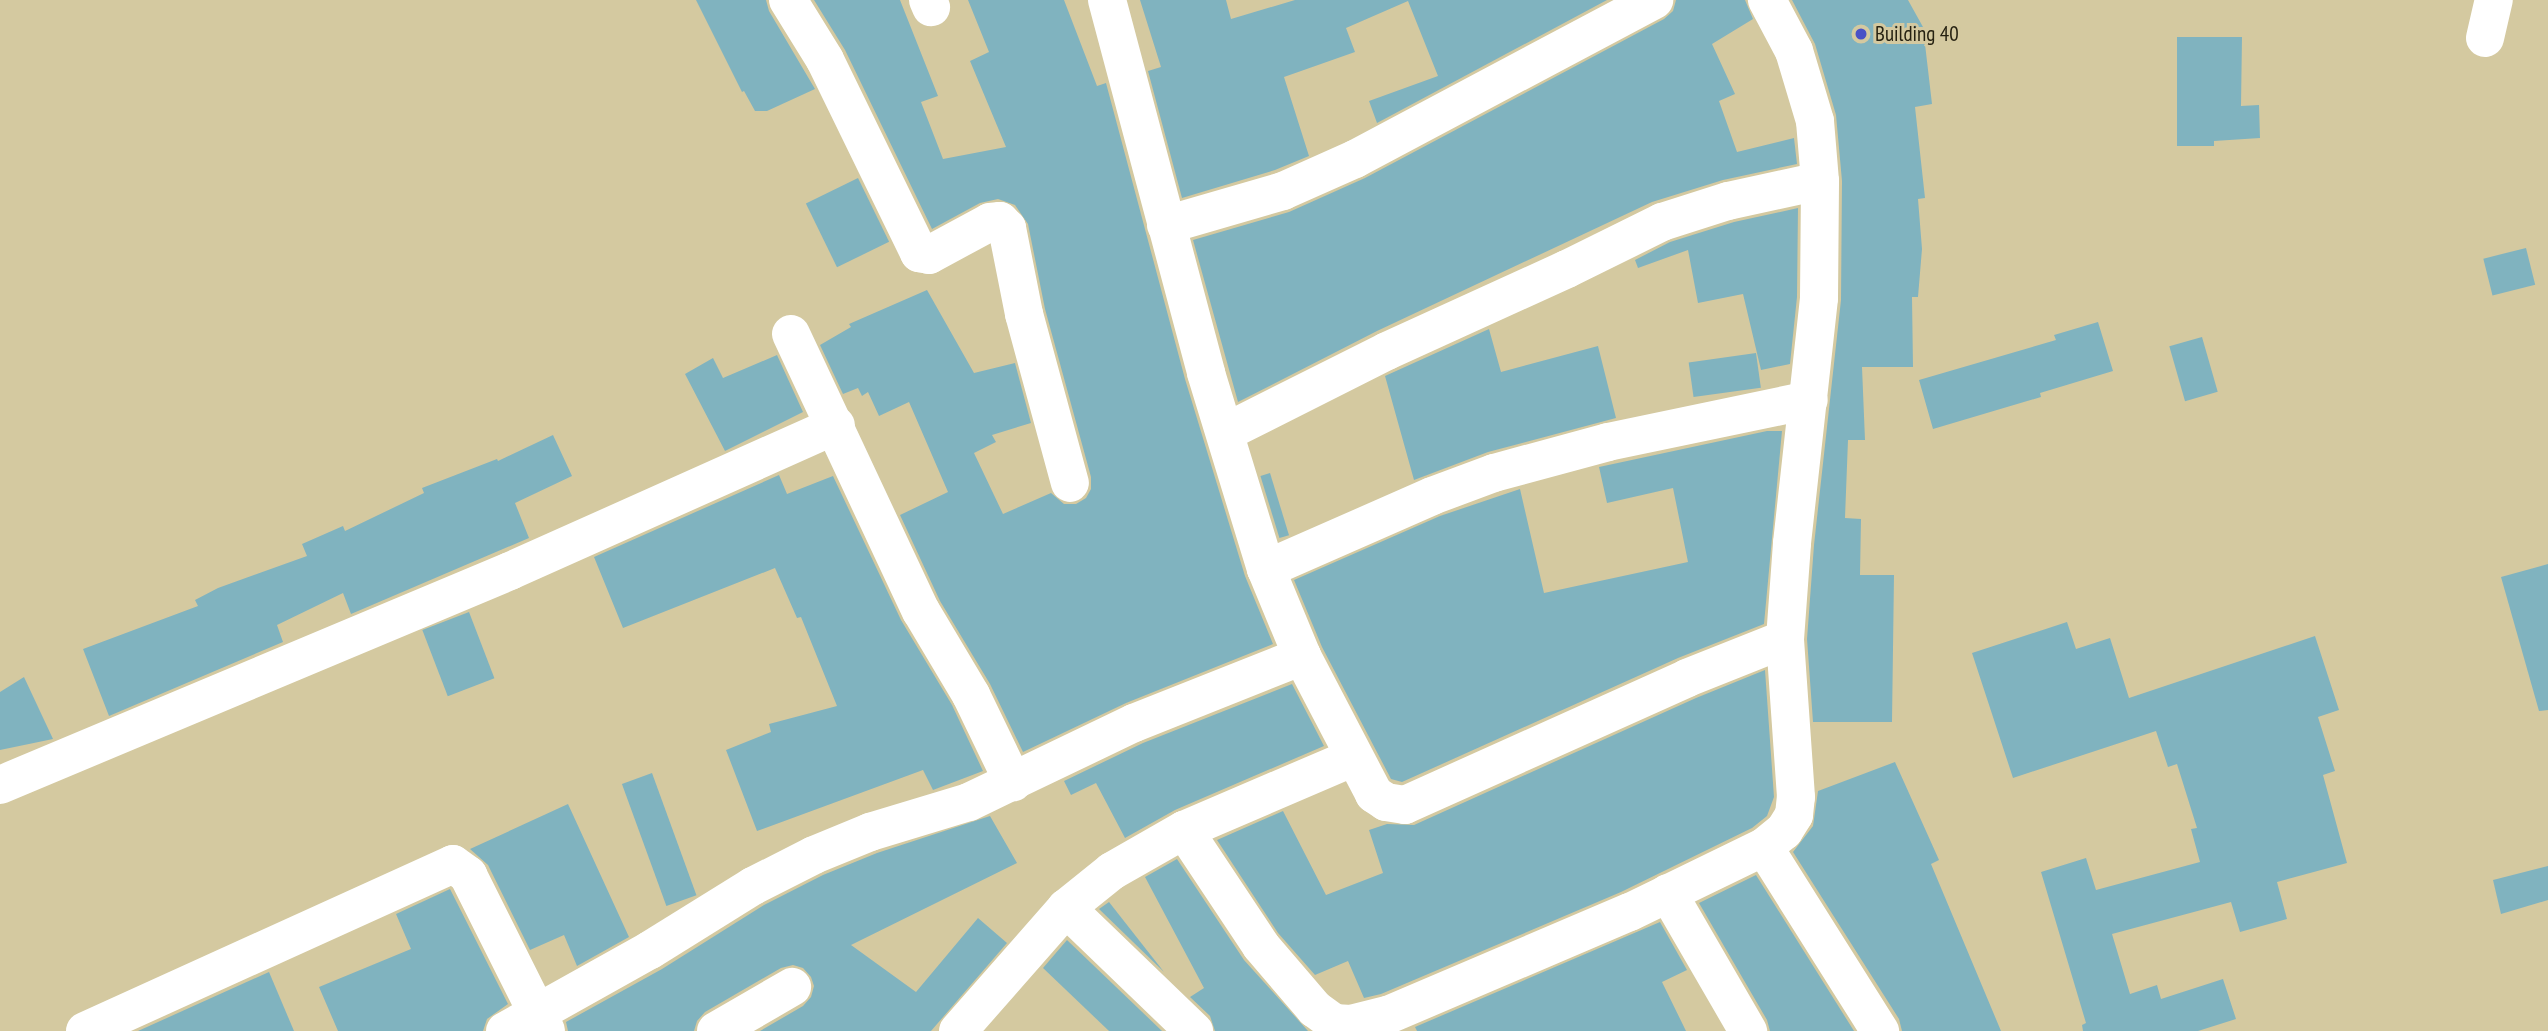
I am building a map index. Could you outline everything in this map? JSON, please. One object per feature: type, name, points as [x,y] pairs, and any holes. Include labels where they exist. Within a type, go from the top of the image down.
[{"type":"street","points":[[788,0],[825,60],[919,253],[929,255],[990,222],[1000,221],[1007,228],[1024,314],[1070,483]]},
{"type":"street","points":[[1107,0],[1206,373],[1266,569],[1302,656],[1374,794],[1386,802],[1405,805],[1687,678],[1785,639]]},
{"type":"street","points":[[1166,226],[1283,191],[1355,159],[1654,0]]},
{"type":"street","points":[[1184,830],[1261,946],[1315,1009],[1334,1023],[1351,1024],[1397,1023],[1764,847],[1784,831],[1794,816],[1796,797],[1785,639],[1792,544],[1819,298],[1820,181],[1815,121],[1794,51],[1767,0]]},
{"type":"street","points":[[2485,38],[2494,0]]},
{"type":"street","points":[[1226,432],[1387,351],[1567,269],[1662,222],[1728,201],[1820,181]]},
{"type":"street","points":[[791,334],[921,611],[971,695],[1013,782]]},
{"type":"street","points":[[1266,569],[1433,496],[1494,473],[1608,442],[1809,400]]},
{"type":"street","points":[[0,785],[510,571],[836,425]]},
{"type":"street","points":[[505,1031],[543,1023],[753,887],[814,855],[870,832],[969,802],[1134,723],[1302,656]]},
{"type":"street","points":[[958,1031],[1066,908],[1112,871],[1184,830],[1354,757]]},
{"type":"street","points":[[1764,847],[1880,1031]]},
{"type":"street","points":[[85,1031],[453,864],[468,876],[543,1023]]},
{"type":"street","points":[[1668,893],[1748,1031]]},
{"type":"street","points":[[1066,908],[1194,1031]]},
{"type":"street","points":[[716,1031],[792,987]]},
{"type":"building","points":[[696,0],[766,0],[769,11],[815,89],[767,111],[755,111],[744,91],[742,92]]},
{"type":"building","points":[[814,0],[900,0],[938,96],[921,102],[943,159],[1006,147],[970,61],[989,52],[968,0],[1064,0],[1097,86],[1106,83],[1185,379],[1245,576],[1273,644],[1126,703],[1023,752],[990,684],[940,601],[900,515],[948,492],[909,402],[879,416],[868,392],[862,396],[858,388],[843,394],[820,345],[851,327],[849,324],[927,290],[974,373],[1015,363],[1031,423],[992,435],[996,442],[974,453],[1003,514],[1051,493],[1064,504],[1076,504],[1086,498],[1091,489],[1091,477],[1045,309],[1028,224],[1015,205],[998,199],[980,203],[932,229],[845,50]]},
{"type":"building","points":[[1140,0],[1226,0],[1231,19],[1295,0],[1607,0],[1377,123],[1369,101],[1438,76],[1408,1],[1346,28],[1355,52],[1284,77],[1309,156],[1275,170],[1182,198],[1148,71],[1161,67]]},
{"type":"building","points":[[1676,0],[1745,0],[1753,19],[1712,44],[1735,94],[1719,101],[1737,152],[1794,138],[1797,164],[1723,180],[1652,202],[1377,331],[1238,402],[1193,240],[1289,212],[1365,178],[1664,19],[1673,11]]},
{"type":"building","points":[[1792,0],[1908,0],[1923,27],[1932,104],[1915,107],[1925,198],[1918,199],[1922,249],[1918,297],[1912,297],[1913,367],[1862,367],[1865,440],[1848,440],[1845,518],[1861,519],[1860,575],[1894,575],[1892,722],[1813,722],[1807,639],[1814,545],[1841,300],[1842,181],[1836,115],[1815,44]]},
{"type":"building","points":[[2177,37],[2242,37],[2241,106],[2259,105],[2260,138],[2214,141],[2214,146],[2177,146]]},
{"type":"building","points":[[858,178],[889,242],[837,267],[806,203]]},
{"type":"building","points":[[1798,208],[1797,297],[1790,364],[1761,370],[1743,294],[1698,303],[1688,250],[1638,268],[1635,260],[1670,242],[1734,222]]},
{"type":"building","points":[[2526,248],[2535,285],[2493,296],[2483,259]]},
{"type":"building","points":[[2098,322],[2113,371],[2040,393],[2041,397],[1933,429],[1919,380],[2056,340],[2054,335]]},
{"type":"building","points":[[1489,329],[1501,372],[1598,346],[1616,418],[1488,452],[1414,480],[1385,376]]},
{"type":"building","points":[[2202,337],[2218,392],[2185,401],[2169,346]]},
{"type":"building","points":[[1756,353],[1761,388],[1694,397],[1689,362]]},
{"type":"building","points":[[777,355],[803,412],[725,451],[685,374],[713,358],[723,378]]},
{"type":"building","points":[[1767,431],[1782,431],[1764,624],[1678,658],[1402,782],[1391,779],[1322,647],[1294,580],[1440,516],[1520,489],[1544,593],[1688,562],[1673,488],[1607,503],[1599,467]]},
{"type":"building","points":[[553,435],[572,476],[515,503],[529,538],[351,614],[343,593],[277,625],[283,642],[109,716],[83,649],[198,606],[195,600],[218,588],[307,556],[302,544],[343,526],[345,531],[424,493],[422,488],[497,459],[498,461]]},
{"type":"building","points":[[1270,473],[1289,535],[1279,538],[1260,476]]},
{"type":"building","points":[[779,475],[787,494],[833,476],[901,620],[952,705],[983,771],[933,790],[923,770],[757,831],[726,750],[771,732],[769,724],[837,706],[801,617],[797,618],[775,568],[623,628],[594,557]]},
{"type":"building","points":[[2548,564],[2548,710],[2539,711],[2501,577]]},
{"type":"building","points":[[469,612],[494,678],[448,696],[422,630]]},
{"type":"building","points":[[2067,622],[2076,649],[2110,638],[2129,698],[2315,636],[2339,710],[2318,717],[2335,771],[2323,775],[2347,863],[2277,882],[2287,919],[2240,932],[2231,902],[2112,934],[2130,994],[2157,985],[2161,999],[2223,979],[2236,1019],[2198,1031],[2083,1031],[2082,1025],[2086,1023],[2041,872],[2086,858],[2096,890],[2200,862],[2191,829],[2197,828],[2177,764],[2168,767],[2156,731],[2013,778],[1972,653]]},
{"type":"building","points":[[1765,670],[1774,797],[1767,816],[1752,828],[1621,892],[1381,994],[1364,998],[1348,961],[1315,975],[1278,933],[1217,840],[1283,811],[1326,895],[1383,873],[1369,830],[1387,824],[1414,825],[1696,698]]},
{"type":"building","points":[[24,677],[53,739],[0,750],[0,692]]},
{"type":"building","points":[[1292,684],[1324,746],[1175,810],[1125,838],[1096,783],[1071,795],[1064,781],[1143,743]]},
{"type":"building","points":[[1895,762],[1939,860],[1931,864],[2001,1031],[1902,1031],[1899,1019],[1793,852],[1813,826],[1818,791]]},
{"type":"building","points":[[652,773],[696,895],[666,906],[622,784]]},
{"type":"building","points":[[568,804],[629,937],[577,966],[564,935],[530,950],[488,865],[470,849]]},
{"type":"building","points":[[990,816],[1017,863],[851,945],[916,992],[978,918],[1007,943],[931,1031],[760,1031],[803,1006],[811,997],[814,986],[811,977],[803,968],[793,965],[781,968],[705,1012],[697,1021],[694,1031],[568,1031],[566,1022],[662,969],[764,905],[823,875],[877,853]]},
{"type":"building","points":[[1177,859],[1244,960],[1308,1031],[1215,1031],[1210,1016],[1190,997],[1204,988],[1145,877]]},
{"type":"building","points":[[2548,866],[2548,900],[2501,914],[2493,880]]},
{"type":"building","points":[[1756,875],[1854,1031],[1770,1031],[1767,1020],[1699,903]]},
{"type":"building","points":[[450,889],[508,1004],[487,1019],[483,1031],[338,1031],[319,987],[411,949],[396,914]]},
{"type":"building","points":[[1109,902],[1164,972],[1099,909]]},
{"type":"building","points":[[1660,922],[1687,970],[1662,982],[1686,1031],[1417,1031],[1415,1027]]},
{"type":"building","points":[[1067,940],[1162,1031],[1109,1031],[1043,968]]},
{"type":"building","points":[[269,972],[294,1031],[138,1031]]},
{"type":"place","name":"Building 40","points":[[1861,34]]}]
